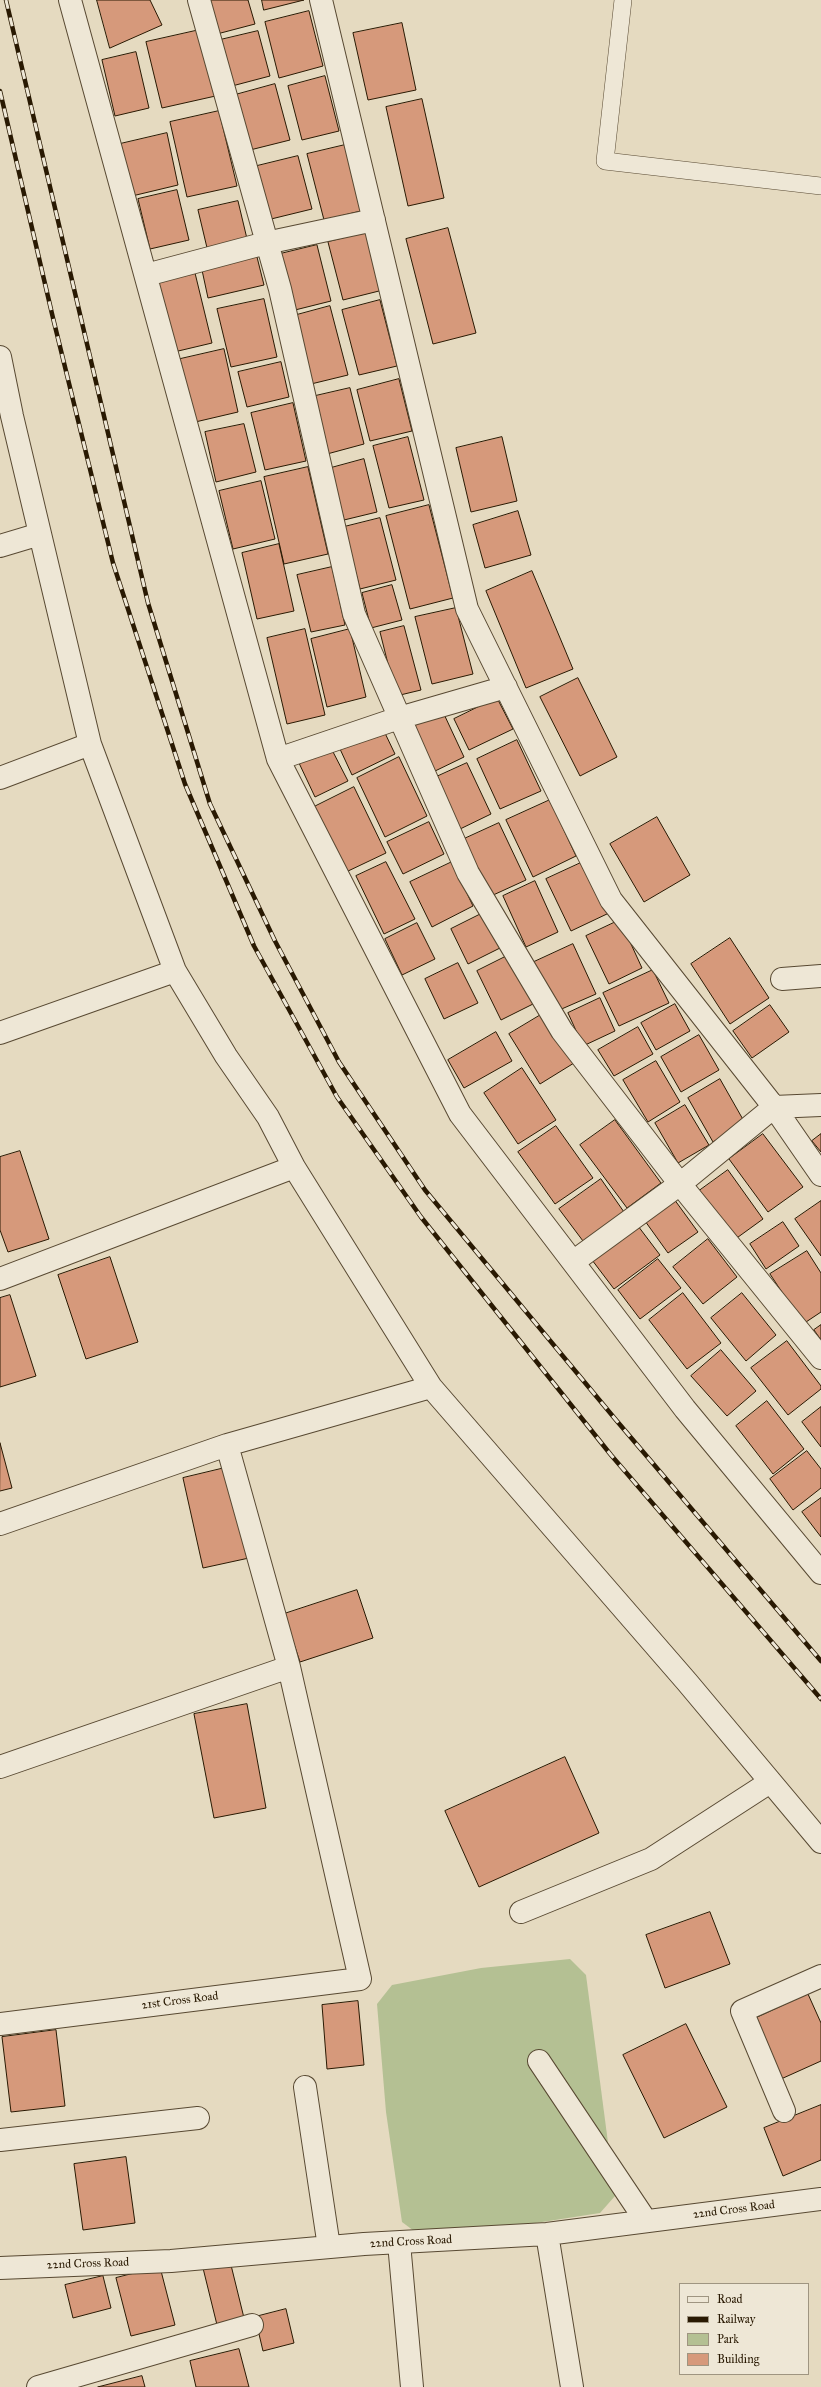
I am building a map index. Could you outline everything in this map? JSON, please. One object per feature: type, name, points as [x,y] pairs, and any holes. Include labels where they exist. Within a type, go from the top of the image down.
[{"type":"street","points":[[70,0],[278,759],[460,1114],[685,1409],[821,1573]]},
{"type":"street","points":[[199,0],[266,244],[280,289],[354,614],[468,873],[562,1031],[680,1184],[821,1358]]},
{"type":"street","points":[[321,0],[467,609],[611,900],[774,1107],[821,1174]]},
{"type":"street","points":[[146,275],[266,244],[374,220]]},
{"type":"street","points":[[0,357],[6,417],[40,534],[90,744],[174,971],[226,1056],[268,1116],[294,1167],[431,1387],[687,1682],[821,1842]]},
{"type":"street","points":[[0,546],[40,534]]},
{"type":"street","points":[[278,759],[400,718],[506,688]]},
{"type":"street","points":[[0,778],[90,744]]},
{"type":"street","points":[[0,1033],[174,971]]},
{"type":"street","points":[[782,979],[821,976]]},
{"type":"street","points":[[573,1262],[680,1184],[774,1107],[821,1105]]},
{"type":"street","points":[[0,1279],[294,1167]]},
{"type":"street","points":[[0,1524],[227,1444],[431,1387]]},
{"type":"street","points":[[0,1767],[289,1666],[227,1444]]},
{"type":"street","name":"21st Cross Road","points":[[0,2024],[360,1979],[289,1666]]},
{"type":"street","points":[[521,1912],[651,1859],[770,1782]]},
{"type":"street","points":[[784,2111],[742,2011],[821,1976]]},
{"type":"street","points":[[539,2061],[646,2221]]},
{"type":"street","points":[[305,2087],[330,2247]]},
{"type":"street","points":[[0,2140],[198,2118]]},
{"type":"street","name":"22nd Cross Road","points":[[0,2268],[171,2261],[399,2242],[547,2234],[821,2199]]},
{"type":"street","points":[[547,2234],[572,2387]]},
{"type":"street","points":[[399,2242],[412,2387]]},
{"type":"street","points":[[38,2387],[252,2325]]},
{"type":"lane","points":[[624,0],[605,161],[821,186]]},
{"type":"green space","points":[[570,1959],[586,1975],[615,2196],[600,2213],[510,2227],[418,2234],[402,2222],[386,2112],[377,2004],[392,1985],[481,1968]]},
{"type":"building","points":[[97,0],[150,0],[162,25],[110,48]]},
{"type":"building","points":[[209,0],[248,0],[255,24],[217,34]]},
{"type":"building","points":[[262,0],[304,0],[264,10]]},
{"type":"building","points":[[309,11],[323,66],[279,78],[265,22]]},
{"type":"building","points":[[402,23],[416,90],[368,100],[353,33]]},
{"type":"building","points":[[204,29],[220,95],[162,108],[146,42]]},
{"type":"building","points":[[258,31],[270,76],[232,86],[220,40]]},
{"type":"building","points":[[136,52],[149,108],[115,116],[102,60]]},
{"type":"building","points":[[325,76],[339,131],[302,140],[288,86]]},
{"type":"building","points":[[275,84],[290,140],[250,150],[235,95]]},
{"type":"building","points":[[422,99],[444,198],[408,206],[386,107]]},
{"type":"building","points":[[219,111],[237,186],[187,197],[170,122]]},
{"type":"building","points":[[167,133],[178,185],[132,196],[120,144]]},
{"type":"building","points":[[345,145],[361,211],[324,220],[307,154]]},
{"type":"building","points":[[298,156],[312,209],[267,220],[253,167]]},
{"type":"building","points":[[177,190],[189,240],[150,249],[138,199]]},
{"type":"building","points":[[238,201],[248,243],[208,252],[198,210]]},
{"type":"building","points":[[448,228],[476,333],[433,344],[406,239]]},
{"type":"building","points":[[368,232],[383,290],[343,300],[328,242]]},
{"type":"building","points":[[317,245],[331,301],[291,311],[276,255]]},
{"type":"building","points":[[257,257],[264,285],[208,298],[202,270]]},
{"type":"building","points":[[195,273],[212,343],[174,352],[158,281]]},
{"type":"building","points":[[264,299],[277,357],[231,367],[217,309]]},
{"type":"building","points":[[380,300],[397,366],[359,375],[342,310]]},
{"type":"building","points":[[330,306],[348,375],[311,384],[293,316]]},
{"type":"building","points":[[224,349],[238,412],[191,423],[176,360]]},
{"type":"building","points":[[281,362],[289,397],[247,407],[238,372]]},
{"type":"building","points":[[399,379],[412,431],[370,441],[357,390]]},
{"type":"building","points":[[350,388],[364,444],[327,454],[311,397]]},
{"type":"building","points":[[293,403],[306,461],[265,470],[251,413]]},
{"type":"building","points":[[244,424],[256,472],[216,482],[205,432]]},
{"type":"building","points":[[408,437],[424,500],[389,508],[373,446]]},
{"type":"building","points":[[502,437],[517,501],[471,512],[456,448]]},
{"type":"building","points":[[364,459],[377,512],[344,520],[331,468]]},
{"type":"building","points":[[308,467],[328,554],[284,564],[264,477]]},
{"type":"building","points":[[261,481],[275,539],[233,549],[219,491]]},
{"type":"building","points":[[429,505],[453,598],[410,609],[386,516]]},
{"type":"building","points":[[518,511],[531,555],[485,568],[473,525]]},
{"type":"building","points":[[380,518],[396,580],[360,589],[344,527]]},
{"type":"building","points":[[279,544],[294,611],[257,619],[242,553]]},
{"type":"building","points":[[332,567],[345,625],[311,632],[297,575]]},
{"type":"building","points":[[532,571],[573,669],[526,688],[486,591]]},
{"type":"building","points":[[392,585],[402,620],[371,628],[362,593]]},
{"type":"building","points":[[456,608],[473,674],[432,684],[415,617]]},
{"type":"building","points":[[404,626],[421,690],[396,696],[380,632]]},
{"type":"building","points":[[305,629],[325,715],[287,724],[267,638]]},
{"type":"building","points":[[350,629],[366,697],[327,707],[311,639]]},
{"type":"building","points":[[578,678],[617,757],[580,776],[540,697]]},
{"type":"building","points":[[497,698],[513,729],[469,750],[454,719]]},
{"type":"building","points":[[443,712],[464,757],[433,772],[411,727]]},
{"type":"building","points":[[383,729],[395,754],[352,775],[340,749]]},
{"type":"building","points":[[517,740],[541,791],[500,809],[477,759]]},
{"type":"building","points":[[331,748],[348,781],[315,797],[299,763]]},
{"type":"building","points":[[399,757],[427,816],[385,837],[357,778]]},
{"type":"building","points":[[467,763],[491,814],[458,830],[434,778]]},
{"type":"building","points":[[354,787],[386,853],[346,872],[314,807]]},
{"type":"building","points":[[550,800],[576,856],[533,877],[506,820]]},
{"type":"building","points":[[657,817],[690,875],[644,902],[610,844]]},
{"type":"building","points":[[429,822],[444,854],[403,874],[387,842]]},
{"type":"building","points":[[499,823],[526,880],[491,896],[464,839]]},
{"type":"building","points":[[585,861],[609,913],[571,931],[546,879]]},
{"type":"building","points":[[386,862],[415,919],[384,934],[356,876]]},
{"type":"building","points":[[452,862],[473,906],[432,927],[410,882]]},
{"type":"building","points":[[535,881],[558,932],[526,947],[503,896]]},
{"type":"building","points":[[489,910],[506,945],[468,964],[451,929]]},
{"type":"building","points":[[620,920],[642,968],[609,984],[586,936]]},
{"type":"building","points":[[417,923],[435,959],[402,975],[385,939]]},
{"type":"building","points":[[730,938],[769,998],[730,1024],[691,964]]},
{"type":"building","points":[[573,944],[596,994],[557,1011],[534,962]]},
{"type":"building","points":[[511,954],[535,1003],[501,1020],[477,971]]},
{"type":"building","points":[[458,963],[478,1003],[444,1019],[425,979]]},
{"type":"building","points":[[653,970],[669,1003],[619,1026],[603,993]]},
{"type":"building","points":[[600,998],[615,1031],[583,1046],[568,1013]]},
{"type":"building","points":[[675,1004],[690,1031],[656,1050],[641,1023]]},
{"type":"building","points":[[770,1005],[789,1032],[752,1058],[733,1031]]},
{"type":"building","points":[[544,1013],[574,1063],[540,1084],[509,1034]]},
{"type":"building","points":[[638,1027],[653,1054],[614,1076],[598,1050]]},
{"type":"building","points":[[496,1032],[512,1061],[464,1088],[448,1060]]},
{"type":"building","points":[[699,1035],[719,1070],[681,1092],[661,1057]]},
{"type":"building","points":[[656,1061],[680,1102],[648,1122],[623,1080]]},
{"type":"building","points":[[522,1068],[556,1120],[518,1144],[484,1093]]},
{"type":"building","points":[[720,1079],[745,1123],[713,1142],[688,1098]]},
{"type":"building","points":[[685,1105],[709,1145],[678,1163],[655,1123]]},
{"type":"building","points":[[615,1120],[661,1183],[627,1208],[580,1145]]},
{"type":"building","points":[[556,1126],[593,1178],[555,1204],[518,1152]]},
{"type":"building","points":[[763,1134],[803,1187],[768,1212],[729,1159]]},
{"type":"building","points":[[821,1134],[821,1152],[812,1141]]},
{"type":"building","points":[[20,1151],[49,1239],[8,1252],[0,1230],[0,1157]]},
{"type":"building","points":[[728,1170],[763,1219],[734,1240],[699,1191]]},
{"type":"building","points":[[601,1179],[624,1212],[583,1241],[559,1209]]},
{"type":"building","points":[[674,1199],[698,1232],[668,1253],[645,1221]]},
{"type":"building","points":[[821,1201],[821,1256],[795,1219]]},
{"type":"building","points":[[635,1222],[660,1255],[614,1289],[589,1256]]},
{"type":"building","points":[[783,1222],[799,1246],[766,1269],[750,1244]]},
{"type":"building","points":[[708,1239],[737,1277],[703,1304],[673,1267]]},
{"type":"building","points":[[807,1251],[821,1273],[821,1312],[803,1324],[770,1274]]},
{"type":"building","points":[[110,1257],[138,1342],[86,1359],[58,1275]]},
{"type":"building","points":[[658,1259],[681,1288],[640,1319],[618,1290]]},
{"type":"building","points":[[683,1293],[721,1343],[687,1369],[649,1320]]},
{"type":"building","points":[[742,1293],[776,1335],[746,1361],[711,1318]]},
{"type":"building","points":[[10,1295],[36,1376],[0,1387],[0,1298]]},
{"type":"building","points":[[821,1325],[821,1340],[814,1330]]},
{"type":"building","points":[[787,1341],[821,1386],[821,1389],[788,1415],[751,1368]]},
{"type":"building","points":[[721,1350],[756,1391],[727,1416],[691,1376]]},
{"type":"building","points":[[767,1401],[804,1449],[773,1474],[736,1426]]},
{"type":"building","points":[[821,1407],[821,1447],[802,1422]]},
{"type":"building","points":[[0,1443],[12,1488],[0,1491]]},
{"type":"building","points":[[807,1451],[821,1469],[821,1488],[793,1510],[770,1479]]},
{"type":"building","points":[[229,1467],[249,1558],[203,1568],[183,1478]]},
{"type":"building","points":[[821,1498],[821,1537],[802,1512]]},
{"type":"building","points":[[357,1590],[373,1638],[300,1662],[284,1614]]},
{"type":"building","points":[[247,1704],[266,1808],[214,1818],[194,1714]]},
{"type":"building","points":[[565,1757],[599,1833],[479,1887],[445,1811]]},
{"type":"building","points":[[710,1912],[730,1964],[665,1988],[646,1935]]},
{"type":"building","points":[[808,1994],[821,2023],[821,2061],[781,2079],[754,2019]]},
{"type":"building","points":[[358,2001],[364,2065],[327,2069],[322,2005]]},
{"type":"building","points":[[686,2024],[727,2107],[664,2138],[623,2055]]},
{"type":"building","points":[[56,2030],[65,2106],[11,2112],[2,2037]]},
{"type":"building","points":[[821,2105],[821,2160],[783,2176],[764,2128]]},
{"type":"building","points":[[126,2157],[135,2223],[83,2230],[74,2164]]},
{"type":"building","points":[[230,2261],[245,2322],[218,2329],[203,2268]]},
{"type":"building","points":[[160,2267],[175,2325],[131,2336],[116,2278]]},
{"type":"building","points":[[103,2276],[111,2308],[73,2318],[65,2285]]},
{"type":"building","points":[[286,2309],[294,2343],[263,2351],[255,2317]]},
{"type":"building","points":[[239,2349],[249,2387],[196,2387],[190,2361]]},
{"type":"building","points":[[142,2376],[145,2387],[98,2387]]},
{"type":"railway","points":[[6,0],[148,603],[210,804],[275,941],[339,1062],[425,1190],[616,1420],[821,1661]]},
{"type":"railway","points":[[0,91],[53,318],[113,563],[185,784],[254,946],[337,1097],[421,1217],[611,1455],[821,1699]]}]
